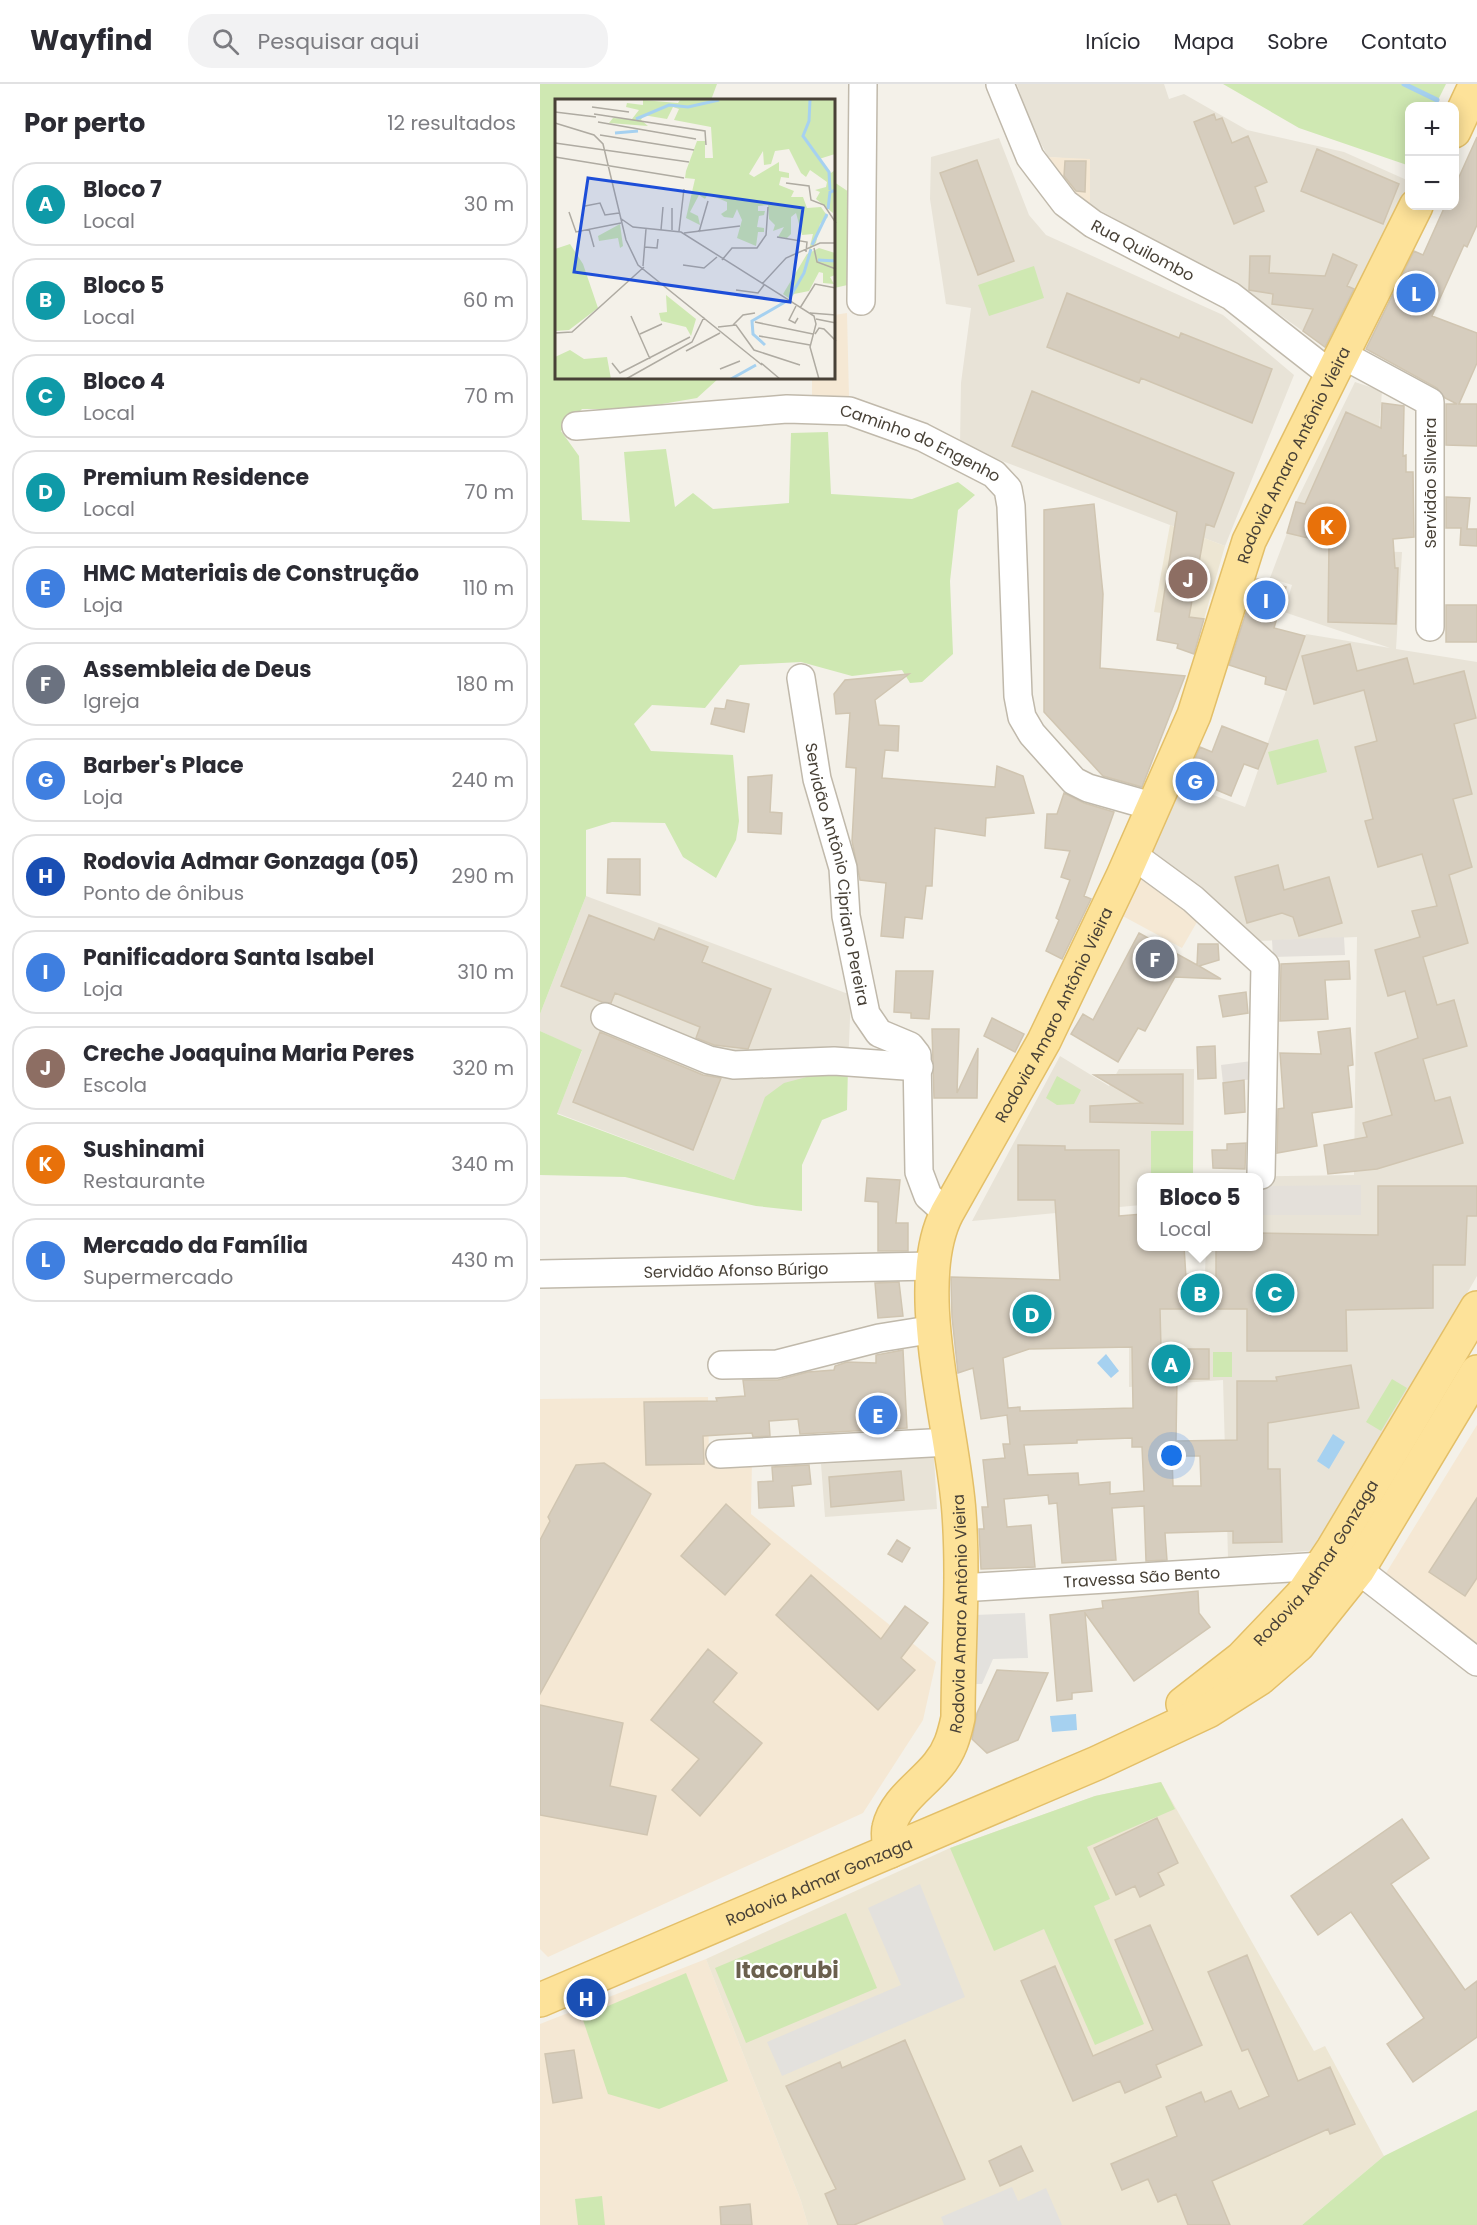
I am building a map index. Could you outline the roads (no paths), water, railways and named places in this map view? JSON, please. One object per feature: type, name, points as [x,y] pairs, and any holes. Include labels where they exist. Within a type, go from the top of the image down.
[{"type":"main road","points":[[1459,122],[1476,84]]},
{"type":"main road","name":"Rodovia Amaro Antônio Vieira","points":[[890,1851],[888,1828],[897,1810],[939,1765],[952,1744],[958,1718],[959,1509],[935,1329],[932,1266],[937,1237],[947,1213],[1044,1041],[1133,855],[1194,715],[1249,541],[1265,504],[1338,365],[1414,210]]},
{"type":"main road","name":"Rodovia Admar Gonzaga","points":[[1097,1762],[1195,1696],[1242,1658],[1281,1620],[1328,1558],[1477,1308]]},
{"type":"main road","name":"Rodovia Admar Gonzaga","points":[[540,2000],[1097,1762],[1208,1711],[1260,1678],[1298,1645],[1358,1570],[1477,1372]]},
{"type":"street","points":[[861,301],[863,84]]},
{"type":"street","name":"Rua Quilombo","points":[[1000,84],[1030,157],[1065,203],[1093,224],[1231,296],[1338,365]]},
{"type":"street","name":"Servidão Silveira","points":[[1338,365],[1430,402],[1430,627]]},
{"type":"street","name":"Caminho do Engenho","points":[[576,426],[787,409],[849,411],[922,437],[994,474],[1008,489],[1011,506],[1018,696],[1022,717],[1032,734],[1074,781],[1088,788],[1155,807]]},
{"type":"street","name":"Servidão Antônio Cipriano Pereira","points":[[801,678],[817,779],[843,868],[846,916],[866,1014],[879,1033],[910,1046],[916,1055],[919,1067]]},
{"type":"street","points":[[1133,855],[1193,899],[1265,965],[1262,1173]]},
{"type":"street","points":[[605,1017],[709,1060],[734,1065],[834,1061],[919,1067],[920,1172],[928,1196],[947,1213]]},
{"type":"street","name":"Servidão Afonso Búrigo","points":[[540,1274],[932,1266]]},
{"type":"street","points":[[723,1365],[777,1364],[879,1338],[935,1329]]},
{"type":"street","points":[[720,1454],[950,1442]]},
{"type":"street","points":[[1328,1558],[1358,1570],[1477,1662]]},
{"type":"street","name":"Travessa São Bento","points":[[960,1588],[1328,1558]]},
{"type":"water","points":[[1106,1354],[1119,1371],[1111,1378],[1097,1363]]},
{"type":"water","points":[[1333,1434],[1345,1442],[1329,1469],[1317,1461]]},
{"type":"water","points":[[1076,1714],[1077,1730],[1052,1732],[1050,1716]]},
{"type":"waterway","points":[[1404,84],[1437,100]]},
{"type":"place","name":"Mercado da Família","points":[[1416,293]]},
{"type":"place","name":"Sushinami","points":[[1327,526]]},
{"type":"place","name":"Creche Joaquina Maria Peres","points":[[1188,579]]},
{"type":"place","name":"Panificadora Santa Isabel","points":[[1266,600]]},
{"type":"place","name":"Barber's Place","points":[[1195,781]]},
{"type":"place","name":"Assembleia de Deus","points":[[1155,959]]},
{"type":"place","name":"Bloco 5","points":[[1200,1293]]},
{"type":"place","name":"Bloco 4","points":[[1275,1293]]},
{"type":"place","name":"Premium Residence","points":[[1032,1314]]},
{"type":"place","name":"Bloco 7","points":[[1171,1364]]},
{"type":"place","name":"HMC Materiais de Construção","points":[[878,1415]]},
{"type":"place","name":"Rodovia Admar Gonzaga (05)","points":[[586,1998]]},
{"type":"district","name":"Itacorubi","points":[[787,1970]]}]
